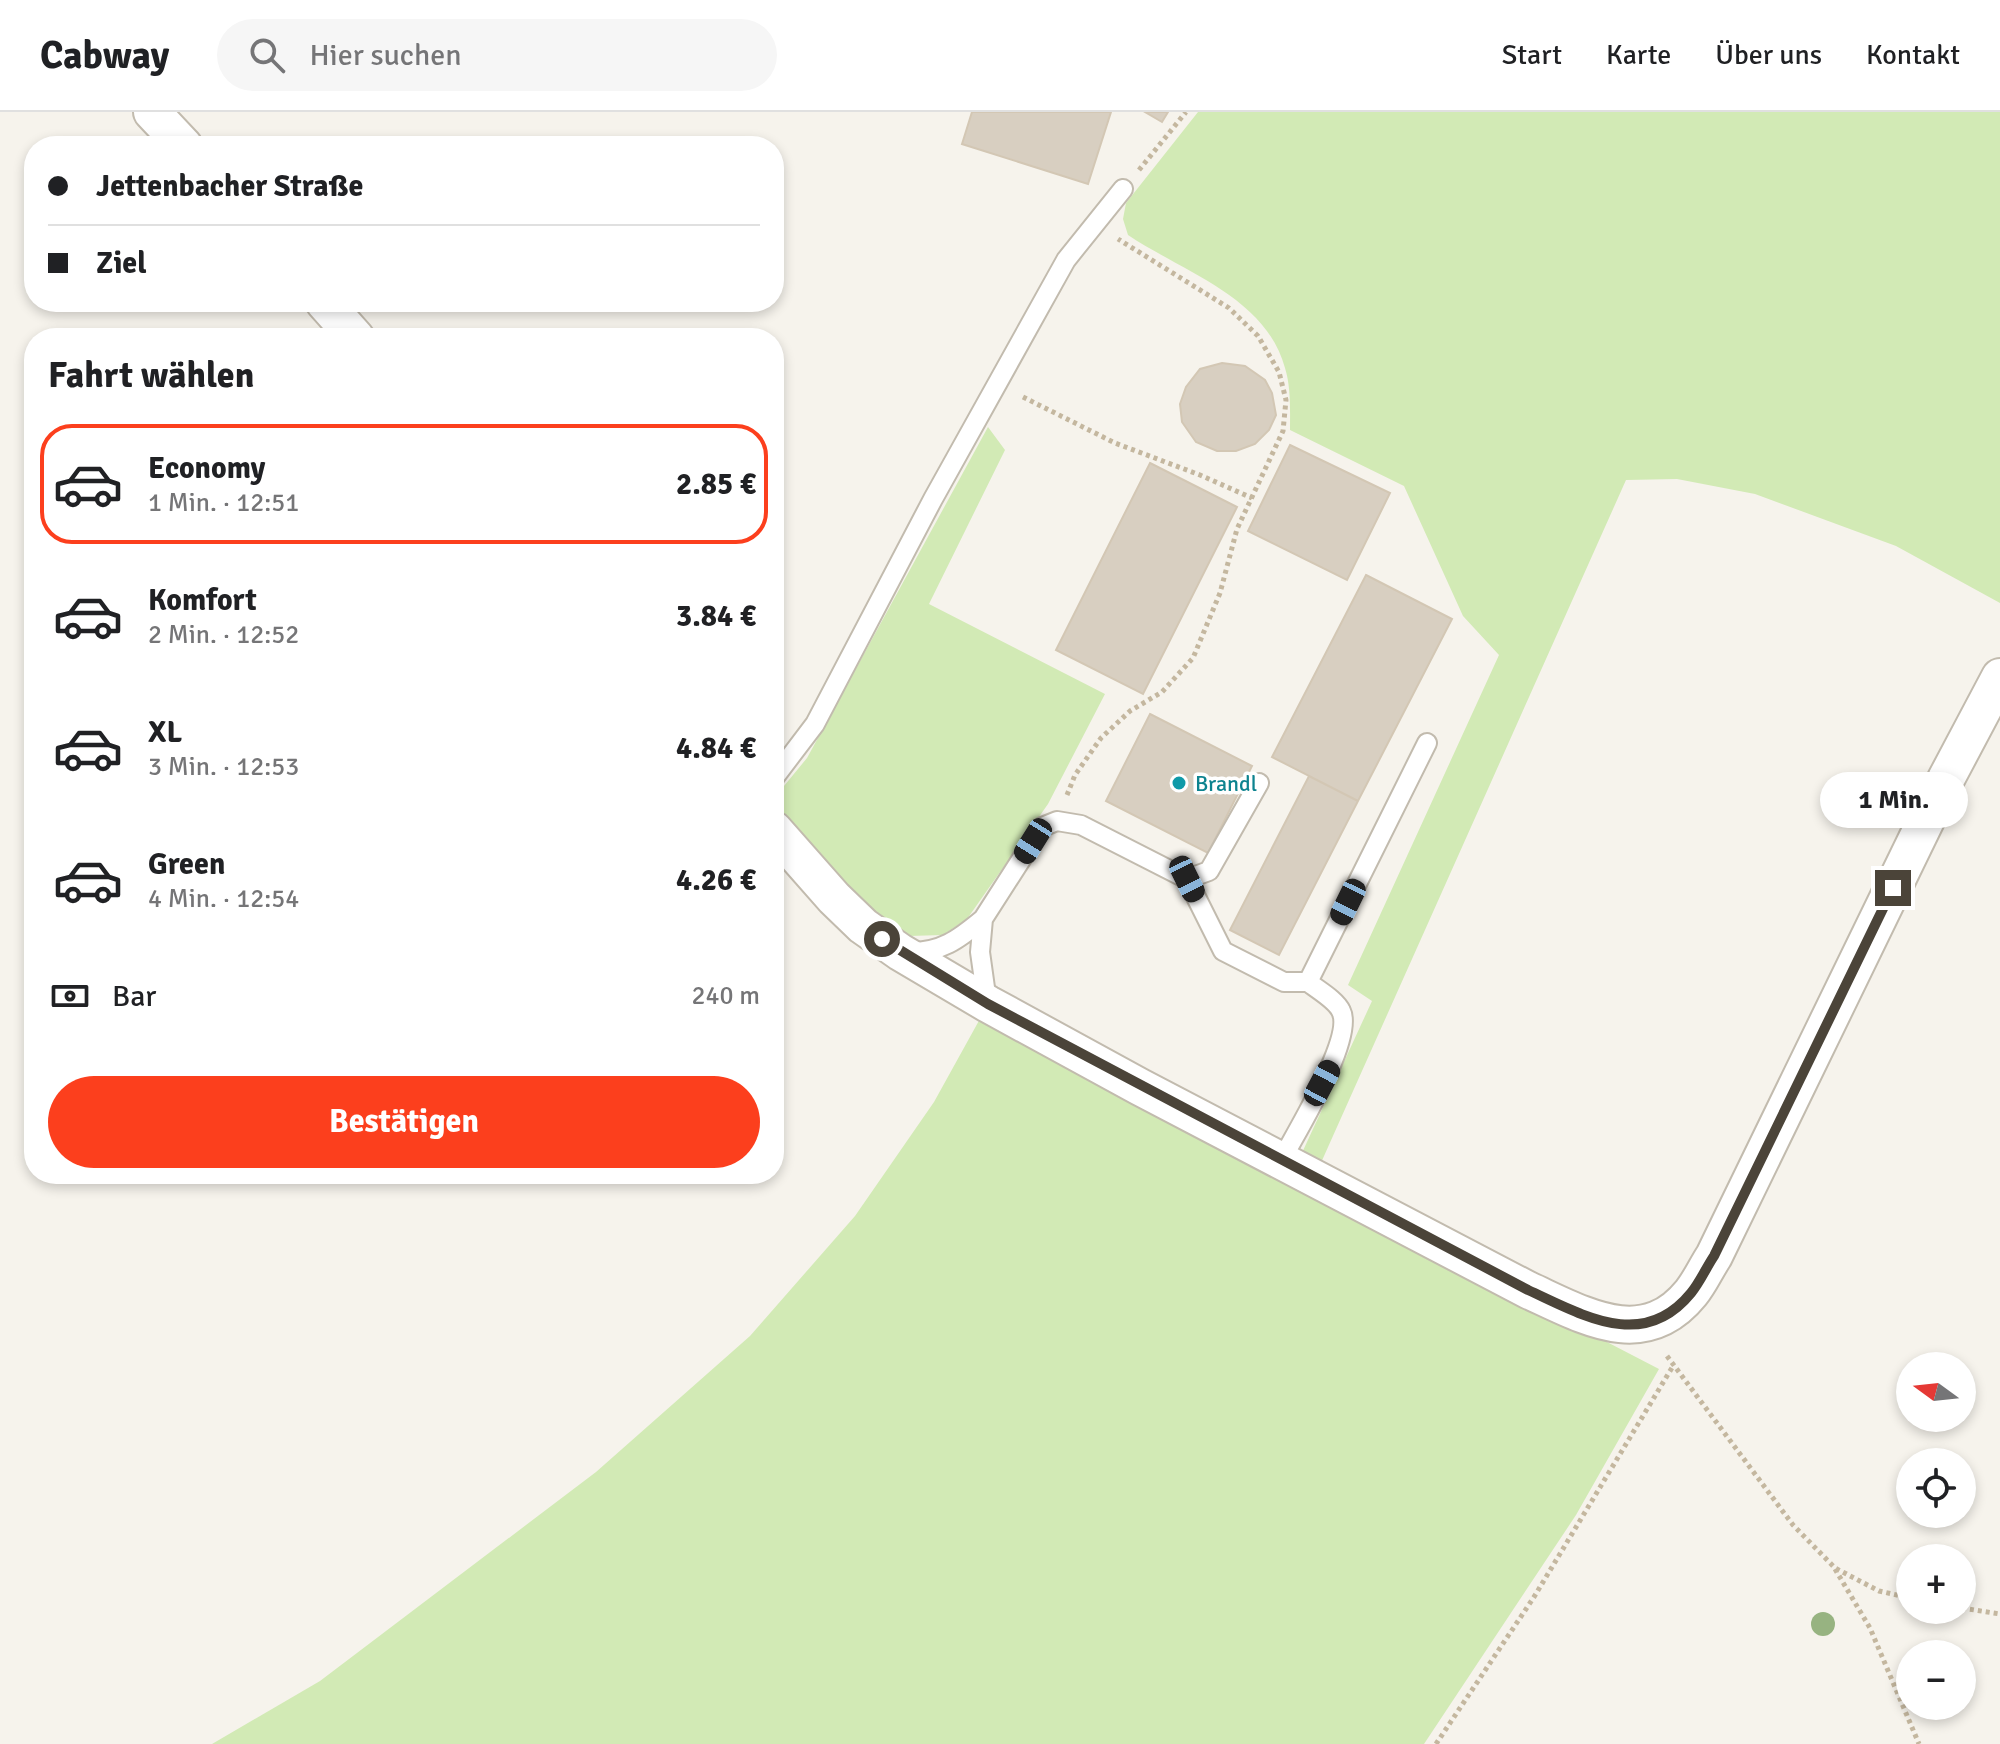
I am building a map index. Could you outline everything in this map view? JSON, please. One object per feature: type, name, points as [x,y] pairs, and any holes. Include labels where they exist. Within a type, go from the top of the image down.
[{"type":"street","points":[[152,112],[175,136]]},
{"type":"street","points":[[333,312],[347,328]]},
{"type":"street","points":[[784,841],[863,926],[900,952],[988,1004],[1541,1296],[1618,1325],[1647,1325],[1674,1310],[1691,1293],[1714,1256],[1946,779],[2000,677]]},
{"type":"lane","points":[[784,765],[815,724],[1066,260],[1123,189]]},
{"type":"lane","points":[[1308,982],[1427,743]]},
{"type":"lane","points":[[1187,879],[1209,871],[1259,783]]},
{"type":"lane","points":[[900,952],[925,953],[958,940],[983,919],[1042,827],[1057,821],[1081,825],[1187,879],[1223,951],[1284,982],[1308,982],[1341,1009],[1345,1025],[1336,1056],[1281,1161]]},
{"type":"lane","points":[[983,919],[980,952],[988,1004]]},
{"type":"path","points":[[1123,189],[1186,112]]},
{"type":"path","points":[[1057,821],[1075,775],[1101,738],[1130,711],[1162,692],[1193,658],[1220,593],[1237,529],[1283,431],[1286,400],[1279,372],[1258,336],[1229,308],[1093,225]]},
{"type":"path","points":[[997,384],[1115,443],[1252,498]]},
{"type":"path","points":[[1647,1325],[1673,1366],[1793,1525],[1835,1568],[1870,1628],[1919,1744]]},
{"type":"path","points":[[1436,1744],[1534,1597],[1673,1366]]},
{"type":"path","points":[[1835,1568],[1879,1591],[1896,1595]]},
{"type":"path","points":[[1976,1610],[2000,1614]]},
{"type":"green space","points":[[1198,112],[2000,112],[2000,603],[1896,546],[1755,494],[1677,479],[1626,480],[1320,1165],[1301,1155],[1372,1001],[1348,985],[1499,655],[1463,616],[1404,486],[1290,430],[1285,368],[1275,343],[1260,322],[1220,289],[1128,235],[1123,219],[1126,203]]},
{"type":"green space","points":[[988,427],[1005,450],[929,604],[1105,694],[1048,804],[967,919],[943,935],[909,936],[892,928],[830,877],[785,821],[784,786],[807,758]]},
{"type":"green space","points":[[981,1017],[1659,1369],[1576,1515],[1424,1744],[212,1744],[320,1681],[596,1472],[750,1336],[855,1216],[934,1102]]},
{"type":"building","points":[[972,112],[1111,112],[1088,184],[962,144]]},
{"type":"building","points":[[1145,112],[1168,112],[1162,122]]},
{"type":"building","points":[[1222,363],[1245,366],[1265,380],[1272,393],[1276,415],[1269,430],[1255,444],[1236,451],[1217,451],[1196,442],[1182,422],[1180,404],[1186,387],[1200,369]]},
{"type":"building","points":[[1290,445],[1390,493],[1347,580],[1248,531]]},
{"type":"building","points":[[1150,463],[1237,507],[1143,694],[1056,650]]},
{"type":"building","points":[[1366,575],[1452,619],[1358,801],[1272,757]]},
{"type":"building","name":"Brandl","points":[[1150,714],[1252,766],[1208,853],[1106,801]]},
{"type":"building","points":[[1309,776],[1358,801],[1279,955],[1230,930]]},
{"type":"place","name":"Brandl","points":[[1179,783]]},
{"type":"route","points":[[882,939],[988,1004],[1528,1290],[1580,1313],[1618,1325],[1647,1325],[1674,1310],[1691,1293],[1714,1256],[1893,888]]}]
